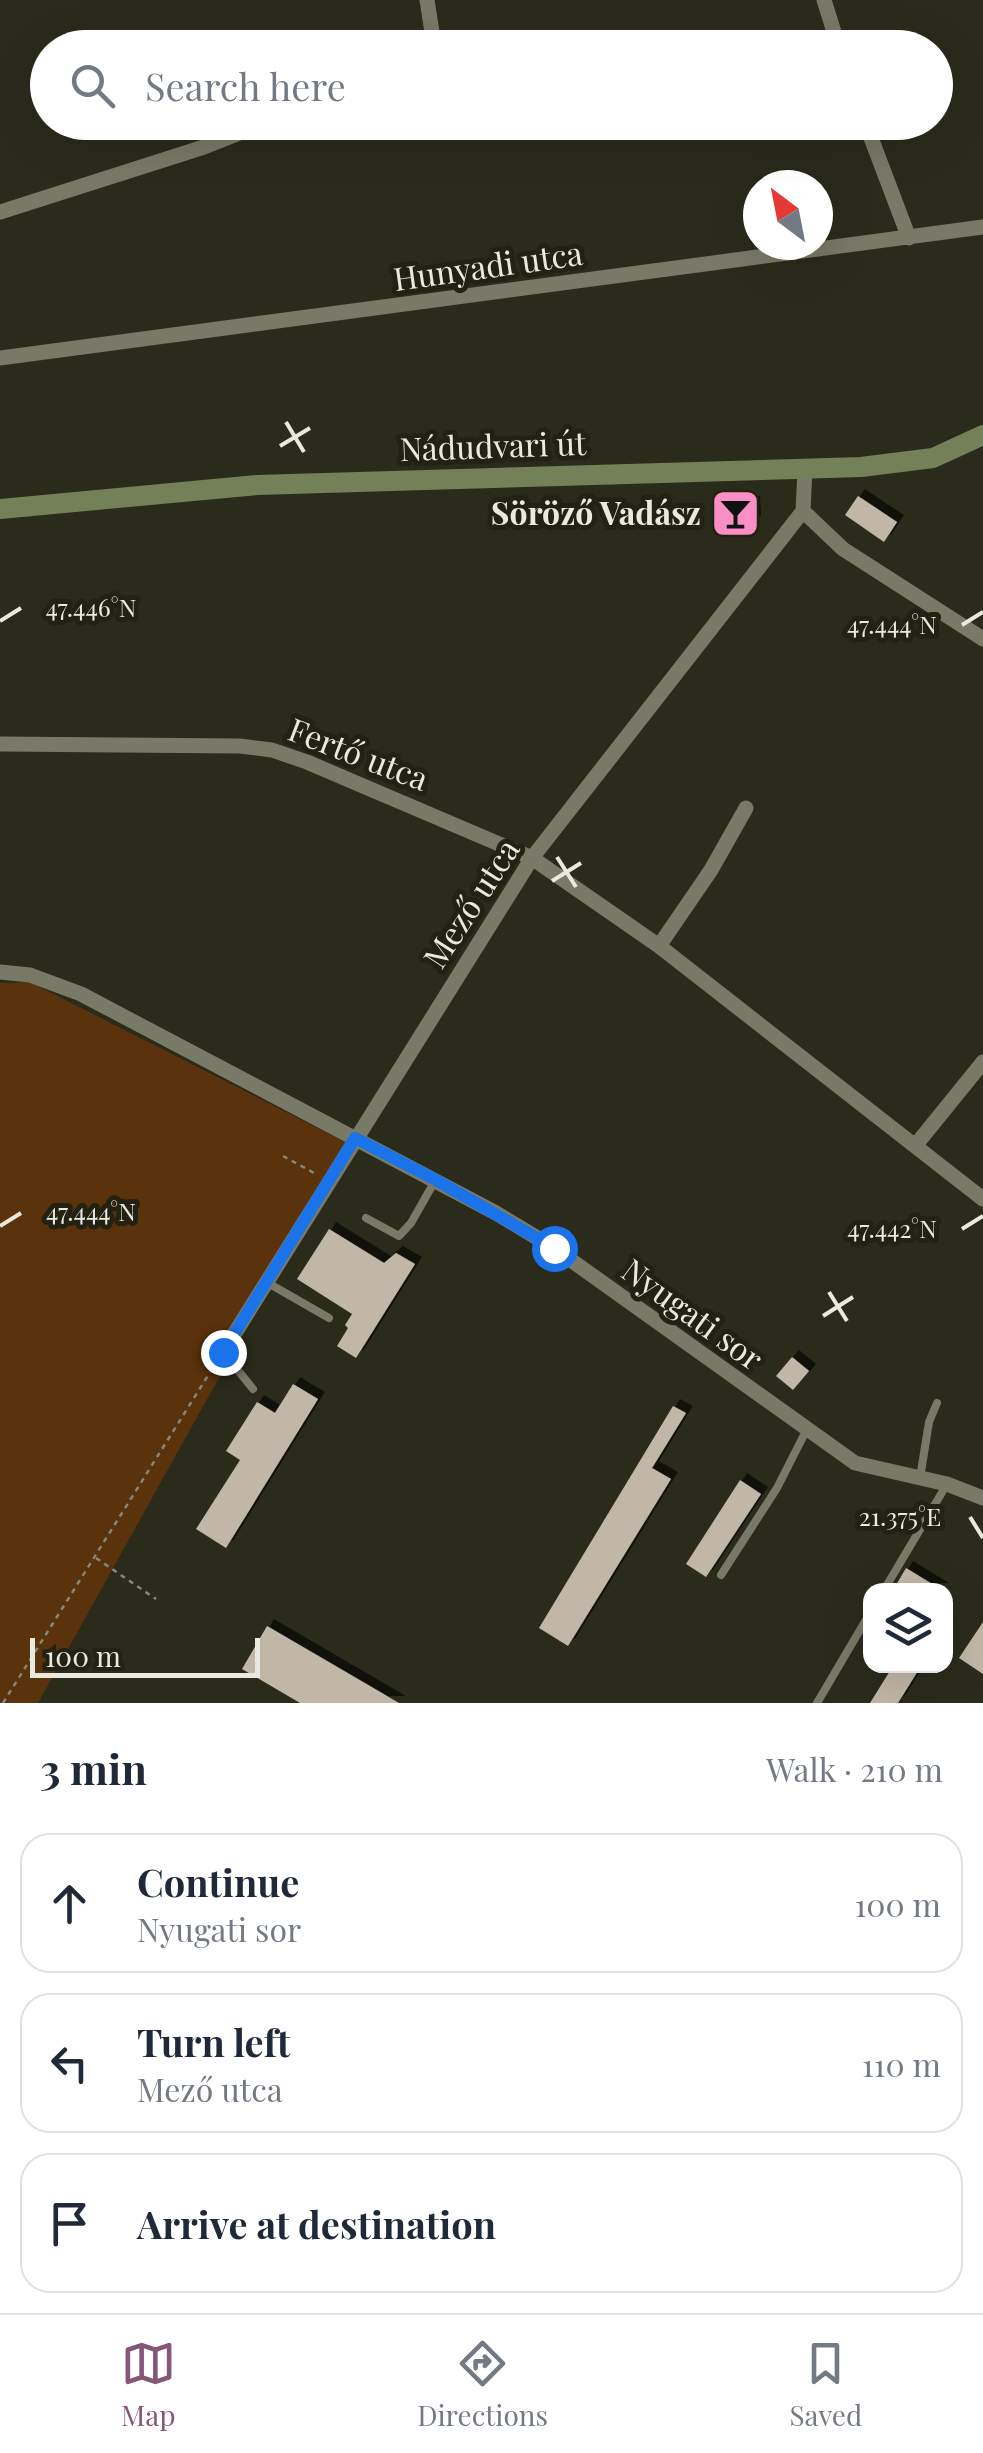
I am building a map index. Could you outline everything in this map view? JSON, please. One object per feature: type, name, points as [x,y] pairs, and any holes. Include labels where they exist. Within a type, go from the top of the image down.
[{"type":"main road","name":"Nádudvari út","points":[[0,509],[257,485],[909,464],[956,451],[983,435]]},
{"type":"street","points":[[427,0],[432,30]]},
{"type":"street","points":[[824,0],[833,30]]},
{"type":"street","points":[[0,212],[222,140]]},
{"type":"street","points":[[873,140],[909,238]]},
{"type":"street","name":"Hunyadi utca","points":[[0,358],[983,227]]},
{"type":"street","points":[[805,469],[803,511],[843,549],[983,639]]},
{"type":"street","name":"Mező utca","points":[[223,1352],[532,858],[803,511]]},
{"type":"street","name":"Fertő utca","points":[[0,744],[240,746],[272,750],[532,858],[659,946],[983,1199]]},
{"type":"street","points":[[659,946],[711,870],[746,808]]},
{"type":"street","name":"Nyugati sor","points":[[0,972],[30,975],[81,994],[436,1180],[554,1248],[855,1463],[947,1484],[983,1498]]},
{"type":"street","points":[[914,1146],[983,1062]]},
{"type":"lane","points":[[366,1218],[399,1236],[436,1180]]},
{"type":"lane","points":[[267,1282],[328,1318]]},
{"type":"lane","points":[[223,1352],[253,1389]]},
{"type":"lane","points":[[920,1478],[937,1403]]},
{"type":"lane","points":[[721,1576],[777,1488],[806,1431]]},
{"type":"lane","points":[[888,1583],[947,1484]]},
{"type":"lane","points":[[817,1703],[863,1625]]},
{"type":"path","points":[[283,1156],[328,1181]]},
{"type":"path","points":[[3,1703],[223,1352]]},
{"type":"path","points":[[95,1557],[156,1599]]},
{"type":"shaded area","points":[[30,982],[349,1144],[38,1703],[0,1703],[0,983]]},
{"type":"building","points":[[858,496],[897,522],[884,542],[845,515]]},
{"type":"building","name":"Söröző Vadász","points":[[753,503],[754,523],[720,525],[719,505]]},
{"type":"building","points":[[329,1229],[384,1263],[396,1253],[415,1264],[356,1358],[337,1346],[352,1314],[297,1279]]},
{"type":"building","points":[[792,1357],[809,1371],[793,1390],[776,1376]]},
{"type":"building","points":[[293,1384],[318,1399],[226,1548],[196,1529],[240,1460],[226,1451],[257,1402],[275,1413]]},
{"type":"building","points":[[673,1406],[686,1413],[652,1468],[671,1479],[568,1646],[539,1628]]},
{"type":"building","points":[[740,1480],[761,1494],[706,1577],[686,1564]]},
{"type":"building","points":[[906,1568],[931,1583],[897,1583]]},
{"type":"building","points":[[983,1622],[983,1674],[959,1658]]},
{"type":"building","points":[[267,1626],[399,1703],[300,1703],[242,1669]]},
{"type":"building","points":[[889,1673],[917,1673],[898,1703],[870,1703]]},
{"type":"place","name":"Söröző Vadász","points":[[736,514]]},
{"type":"route","points":[[223,1352],[355,1138],[554,1248]]}]
